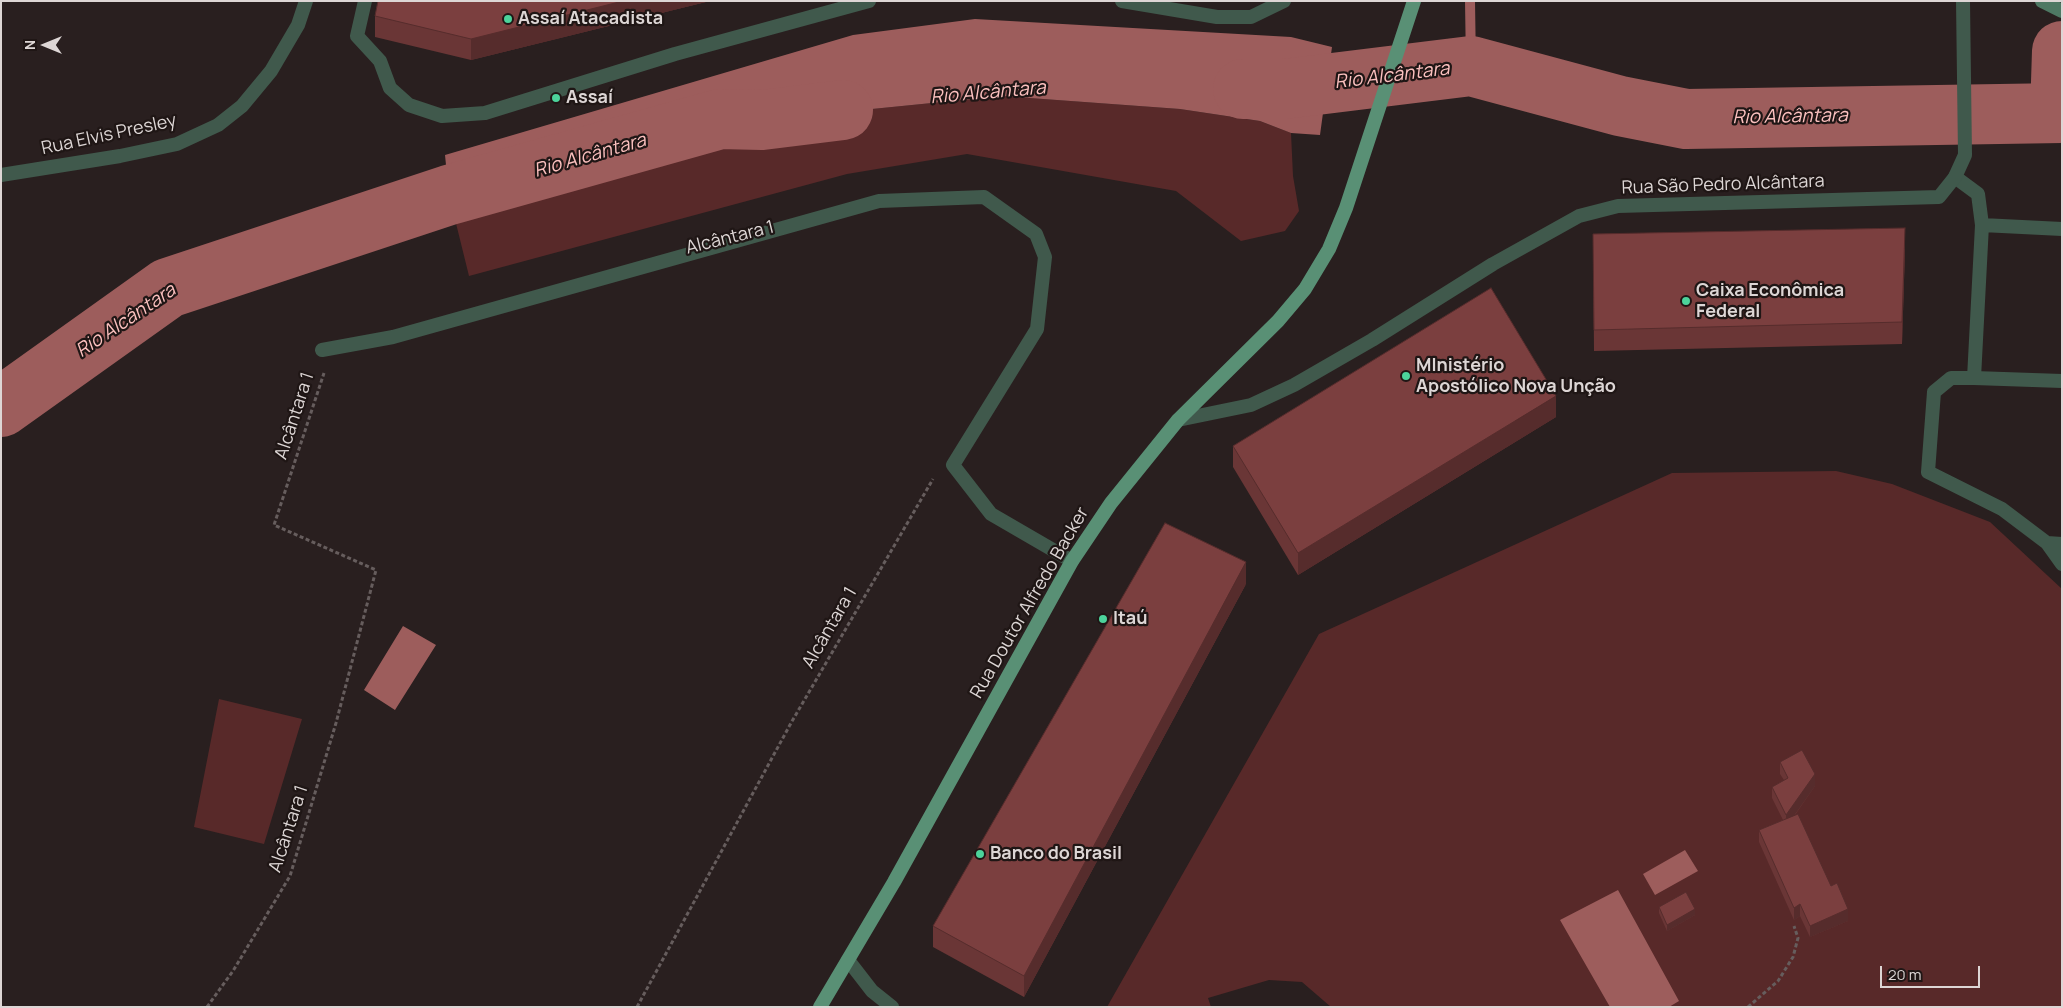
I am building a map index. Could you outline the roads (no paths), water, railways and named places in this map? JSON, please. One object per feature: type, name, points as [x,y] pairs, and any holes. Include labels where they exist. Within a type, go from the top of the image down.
[{"type":"main road","name":"Rua Doutor Alfredo Backer","points":[[820,1007],[894,882],[1072,561],[1112,503],[1178,420],[1278,321],[1305,289],[1329,249],[1346,208],[1414,1]]},
{"type":"main road","points":[[2042,1],[2062,11]]},
{"type":"street","name":"Rua Elvis Presley","points":[[1,175],[120,156],[177,144],[218,125],[242,106],[271,71],[298,25],[306,1]]},
{"type":"street","points":[[364,1],[356,36],[380,61],[390,88],[409,105],[442,116],[485,113],[675,54],[870,1]]},
{"type":"street","points":[[1122,1],[1217,17],[1251,17],[1284,1]]},
{"type":"street","name":"Rua São Pedro Alcântara","points":[[1178,420],[1251,405],[1294,385],[1372,340],[1493,264],[1579,216],[1618,206],[1939,197],[1954,177],[1965,155],[1962,1]]},
{"type":"street","points":[[1954,177],[1978,194],[1982,225],[1974,378]]},
{"type":"street","points":[[322,350],[393,337],[879,201],[984,197],[1036,234],[1045,257],[1043,275],[1036,330],[953,465],[991,514],[1072,561]]},
{"type":"street","points":[[1982,225],[2062,229]]},
{"type":"street","points":[[2062,381],[1951,378],[1934,392],[1928,472],[2002,509],[2047,543],[2062,564]]},
{"type":"street","points":[[2047,543],[2062,544]]},
{"type":"street","points":[[848,960],[872,991],[892,1007]]},
{"type":"water","points":[[975,19],[1291,37],[1332,47],[1320,135],[1291,133],[1260,121],[1180,109],[1002,96],[762,120],[720,119],[449,195],[445,155],[853,35]]},
{"type":"water","points":[[403,626],[436,645],[395,710],[364,690]]},
{"type":"water","points":[[1685,850],[1698,871],[1655,895],[1643,874]]},
{"type":"water","points":[[1618,890],[1679,1001],[1669,1007],[1610,1007],[1560,920]]},
{"type":"waterway","points":[[1470,1],[1471,66]]},
{"type":"waterway","points":[[2060,113],[2062,51]]},
{"type":"waterway","name":"Rio Alcântara","points":[[1243,89],[1284,89],[1471,66],[1620,106],[1686,119],[2062,113]]},
{"type":"waterway","name":"Rio Alcântara","points":[[1,407],[168,288],[449,195],[720,119],[762,120],[843,110]]},
{"type":"place","name":"Assaí Atacadista","points":[[508,19]]},
{"type":"place","name":"Assaí","points":[[556,98]]},
{"type":"place","name":"Caixa Econômica Federal","points":[[1686,301]]},
{"type":"place","name":"MInistério Apostólico Nova Unção","points":[[1406,376]]},
{"type":"place","name":"Itaú","points":[[1103,619]]},
{"type":"place","name":"Banco do Brasil","points":[[980,854]]}]
